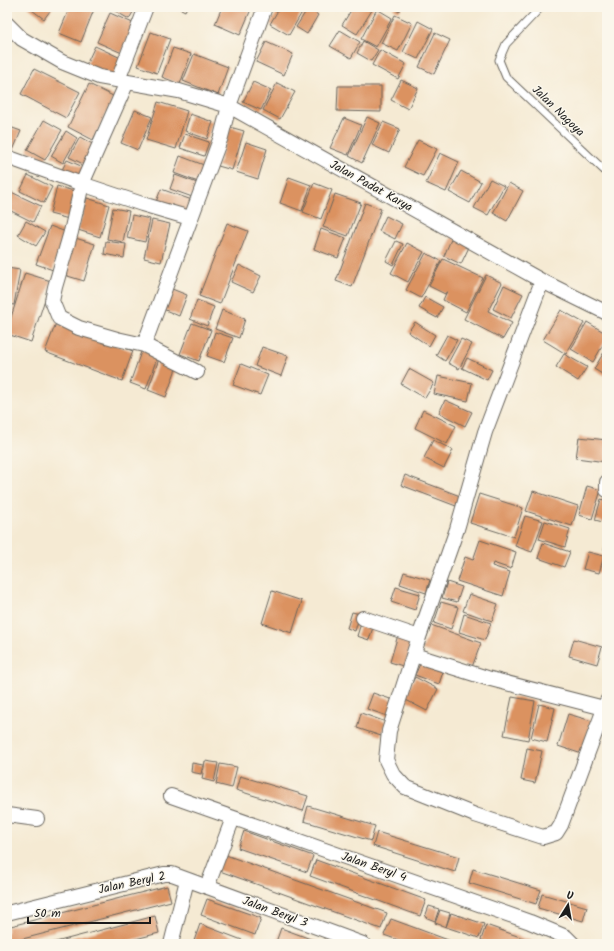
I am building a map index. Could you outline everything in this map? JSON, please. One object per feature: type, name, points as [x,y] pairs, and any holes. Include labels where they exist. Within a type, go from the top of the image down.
[{"type":"street","points":[[146,7],[123,81],[82,184],[71,232],[52,301],[59,318],[79,328],[144,345],[197,372]]},
{"type":"street","points":[[144,345],[190,218],[222,137],[229,106],[265,7]]},
{"type":"street","name":"Jalan Padat Karya","points":[[7,24],[22,39],[62,62],[99,77],[179,91],[229,106],[542,281],[607,313]]},
{"type":"street","points":[[7,157],[142,204],[190,218]]},
{"type":"street","points":[[414,655],[487,678],[606,704],[561,825],[556,833],[543,837],[475,815],[405,787],[392,774],[386,760],[389,731],[419,637],[457,530],[492,414],[542,281]]},
{"type":"street","points":[[607,482],[607,490]]},
{"type":"street","points":[[363,618],[419,637]]},
{"type":"street","name":"Jalan Beryl 4","points":[[171,796],[530,922],[566,937],[573,944]]},
{"type":"street","points":[[7,815],[37,819]]},
{"type":"street","points":[[207,887],[233,818]]},
{"type":"street","name":"Jalan Beryl 2","points":[[7,913],[156,875],[172,874],[187,880]]},
{"type":"street","points":[[171,944],[187,880]]},
{"type":"street","name":"Jalan Beryl 3","points":[[187,880],[363,944]]},
{"type":"lane","name":"Jalan Nagoya","points":[[541,7],[506,44],[499,60],[506,77],[607,173]]},
{"type":"building","points":[[28,7],[53,7],[44,19]]},
{"type":"building","points":[[70,7],[95,7],[81,42],[59,33]]},
{"type":"building","points":[[108,7],[136,7],[129,19]]},
{"type":"building","points":[[177,7],[187,7],[185,11]]},
{"type":"building","points":[[222,7],[252,7],[240,35],[215,24]]},
{"type":"building","points":[[280,7],[305,7],[289,35],[270,24]]},
{"type":"building","points":[[353,7],[374,7],[357,34],[342,25]]},
{"type":"building","points":[[392,7],[402,7],[399,12]]},
{"type":"building","points":[[308,8],[318,15],[307,34],[296,27]]},
{"type":"building","points":[[377,9],[392,18],[376,47],[361,39]]},
{"type":"building","points":[[110,13],[135,24],[122,53],[97,42]]},
{"type":"building","points":[[395,15],[412,23],[398,51],[381,43]]},
{"type":"building","points":[[418,21],[433,29],[418,59],[403,52]]},
{"type":"building","points":[[340,30],[360,42],[351,58],[330,46]]},
{"type":"building","points":[[151,32],[170,39],[157,73],[138,66]]},
{"type":"building","points":[[435,33],[450,40],[434,74],[419,67]]},
{"type":"building","points":[[363,41],[378,50],[371,61],[357,53]]},
{"type":"building","points":[[266,42],[293,54],[284,75],[256,62]]},
{"type":"building","points":[[95,46],[123,59],[114,78],[86,65]]},
{"type":"building","points":[[173,48],[191,54],[180,84],[162,77]]},
{"type":"building","points":[[380,50],[406,64],[398,79],[372,65]]},
{"type":"building","points":[[194,54],[228,67],[218,95],[183,81]]},
{"type":"building","points":[[34,69],[80,92],[66,118],[21,94]]},
{"type":"building","points":[[401,80],[418,88],[408,109],[391,100]]},
{"type":"building","points":[[253,82],[271,90],[261,110],[243,102]]},
{"type":"building","points":[[277,83],[295,92],[280,119],[263,110]]},
{"type":"building","points":[[89,84],[115,97],[93,140],[68,127]]},
{"type":"building","points":[[338,86],[381,86],[381,112],[337,111]]},
{"type":"building","points":[[158,102],[187,111],[176,149],[146,140]]},
{"type":"building","points":[[135,110],[152,117],[138,150],[121,143]]},
{"type":"building","points":[[190,114],[213,122],[207,139],[185,131]]},
{"type":"building","points":[[367,117],[380,123],[362,163],[349,156]]},
{"type":"building","points":[[344,118],[361,125],[348,155],[330,148]]},
{"type":"building","points":[[44,120],[62,130],[45,160],[27,150]]},
{"type":"building","points":[[383,122],[400,129],[389,153],[372,145]]},
{"type":"building","points":[[7,126],[21,131],[12,153],[7,151]]},
{"type":"building","points":[[230,127],[244,131],[232,170],[218,166]]},
{"type":"building","points":[[66,131],[77,138],[63,163],[51,156]]},
{"type":"building","points":[[185,134],[209,142],[204,156],[180,148]]},
{"type":"building","points":[[80,137],[96,146],[85,165],[69,157]]},
{"type":"building","points":[[418,140],[437,149],[423,176],[404,167]]},
{"type":"building","points":[[246,142],[267,149],[258,179],[236,172]]},
{"type":"building","points":[[440,153],[459,162],[446,192],[426,183]]},
{"type":"building","points":[[180,156],[204,165],[198,182],[174,173]]},
{"type":"building","points":[[67,160],[88,169],[81,184],[60,174]]},
{"type":"building","points":[[461,171],[481,182],[470,203],[449,192]]},
{"type":"building","points":[[28,175],[52,187],[44,203],[20,191]]},
{"type":"building","points":[[175,175],[200,184],[195,198],[170,189]]},
{"type":"building","points":[[289,177],[311,185],[302,211],[280,203]]},
{"type":"building","points":[[490,179],[504,186],[488,215],[474,208]]},
{"type":"building","points":[[314,183],[332,190],[321,219],[303,212]]},
{"type":"building","points":[[509,183],[523,191],[507,221],[493,213]]},
{"type":"building","points":[[57,186],[77,192],[69,219],[50,214]]},
{"type":"building","points":[[161,189],[192,200],[187,213],[156,202]]},
{"type":"building","points":[[7,190],[41,206],[33,222],[7,209]]},
{"type":"building","points":[[335,194],[361,203],[348,236],[323,227]]},
{"type":"building","points":[[87,198],[109,205],[100,237],[78,230]]},
{"type":"building","points":[[365,203],[381,209],[352,287],[336,281]]},
{"type":"building","points":[[113,208],[129,211],[123,242],[107,239]]},
{"type":"building","points":[[132,215],[150,219],[145,242],[127,238]]},
{"type":"building","points":[[386,216],[402,224],[395,239],[379,231]]},
{"type":"building","points":[[152,220],[170,224],[161,262],[144,258]]},
{"type":"building","points":[[26,221],[45,232],[36,246],[18,235]]},
{"type":"building","points":[[227,223],[248,231],[220,304],[199,296]]},
{"type":"building","points":[[50,226],[66,232],[53,270],[36,264]]},
{"type":"building","points":[[321,229],[346,238],[338,258],[314,249]]},
{"type":"building","points":[[72,237],[95,244],[84,281],[61,274]]},
{"type":"building","points":[[452,237],[470,245],[461,264],[444,256]]},
{"type":"building","points":[[106,241],[126,244],[124,258],[104,254]]},
{"type":"building","points":[[396,241],[403,244],[393,265],[386,261]]},
{"type":"building","points":[[407,243],[424,252],[408,282],[391,273]]},
{"type":"building","points":[[426,253],[441,261],[421,298],[406,290]]},
{"type":"building","points":[[443,259],[483,278],[466,312],[443,300],[447,291],[445,294],[429,286]]},
{"type":"building","points":[[239,265],[261,276],[253,292],[231,282]]},
{"type":"building","points":[[7,268],[20,270],[14,305],[7,304]]},
{"type":"building","points":[[25,273],[51,281],[31,342],[7,334]]},
{"type":"building","points":[[486,275],[502,283],[488,311],[512,323],[503,339],[464,319]]},
{"type":"building","points":[[504,285],[523,294],[511,318],[493,309]]},
{"type":"building","points":[[172,289],[187,295],[179,316],[163,309]]},
{"type":"building","points":[[425,297],[443,307],[437,318],[419,308]]},
{"type":"building","points":[[197,300],[214,307],[207,326],[190,319]]},
{"type":"building","points":[[222,310],[245,319],[239,338],[215,329]]},
{"type":"building","points":[[561,310],[584,323],[566,354],[543,340]]},
{"type":"building","points":[[415,322],[435,335],[429,346],[408,332]]},
{"type":"building","points":[[587,322],[607,334],[607,338],[593,362],[571,349]]},
{"type":"building","points":[[56,323],[133,351],[122,381],[45,352]]},
{"type":"building","points":[[192,323],[211,330],[199,361],[180,354]]},
{"type":"building","points":[[215,332],[233,338],[224,362],[207,356]]},
{"type":"building","points":[[447,335],[457,340],[445,361],[436,355]]},
{"type":"building","points":[[461,339],[472,344],[459,369],[448,363]]},
{"type":"building","points":[[262,347],[288,356],[281,376],[255,366]]},
{"type":"building","points":[[607,347],[607,377],[594,369]]},
{"type":"building","points":[[142,349],[158,355],[146,389],[130,383]]},
{"type":"building","points":[[564,354],[587,367],[578,381],[556,367]]},
{"type":"building","points":[[160,356],[178,363],[166,397],[148,390]]},
{"type":"building","points":[[467,358],[492,370],[487,380],[462,368]]},
{"type":"building","points":[[241,364],[268,375],[260,395],[233,385]]},
{"type":"building","points":[[409,369],[434,383],[425,398],[401,384]]},
{"type":"building","points":[[438,376],[472,383],[468,401],[434,394]]},
{"type":"building","points":[[445,400],[472,412],[465,426],[439,413]]},
{"type":"building","points":[[423,410],[456,426],[447,444],[415,428]]},
{"type":"building","points":[[579,437],[607,440],[606,462],[576,458]]},
{"type":"building","points":[[433,440],[453,450],[444,468],[424,458]]},
{"type":"building","points":[[405,475],[460,496],[456,506],[401,485]]},
{"type":"building","points":[[587,486],[601,490],[592,519],[579,515]]},
{"type":"building","points":[[533,491],[578,506],[572,526],[526,511]]},
{"type":"building","points":[[479,494],[523,508],[514,537],[470,523]]},
{"type":"building","points":[[601,499],[607,501],[607,523],[595,520]]},
{"type":"building","points":[[525,516],[543,521],[532,552],[515,546]]},
{"type":"building","points":[[545,521],[570,529],[565,547],[539,539]]},
{"type":"building","points":[[480,540],[516,552],[511,569],[493,563],[492,566],[510,572],[503,596],[457,581],[465,557],[473,560]]},
{"type":"building","points":[[607,542],[607,551],[604,550]]},
{"type":"building","points":[[543,543],[570,552],[564,567],[538,558]]},
{"type":"building","points":[[588,552],[604,556],[599,573],[583,569]]},
{"type":"building","points":[[404,572],[430,580],[426,593],[400,584]]},
{"type":"building","points":[[447,582],[462,587],[457,602],[442,598]]},
{"type":"building","points":[[396,587],[420,594],[415,610],[391,602]]},
{"type":"building","points":[[272,591],[302,601],[292,633],[262,623]]},
{"type":"building","points":[[469,594],[498,604],[492,621],[463,611]]},
{"type":"building","points":[[441,602],[458,607],[451,629],[434,623]]},
{"type":"building","points":[[352,612],[360,614],[355,631],[347,628]]},
{"type":"building","points":[[464,614],[491,623],[485,640],[459,632]]},
{"type":"building","points":[[362,620],[374,624],[369,640],[357,636]]},
{"type":"building","points":[[431,625],[481,643],[472,667],[422,650]]},
{"type":"building","points":[[398,635],[412,639],[406,667],[390,662]]},
{"type":"building","points":[[574,639],[602,647],[597,664],[569,656]]},
{"type":"building","points":[[420,664],[443,672],[439,684],[415,675]]},
{"type":"building","points":[[415,677],[438,689],[427,711],[404,699]]},
{"type":"building","points":[[373,693],[396,701],[390,717],[367,709]]},
{"type":"building","points":[[512,697],[535,701],[528,740],[504,735]]},
{"type":"building","points":[[539,704],[555,708],[547,742],[531,738]]},
{"type":"building","points":[[361,713],[386,722],[381,736],[357,728]]},
{"type":"building","points":[[568,714],[592,721],[582,754],[558,746]]},
{"type":"building","points":[[527,748],[542,751],[535,783],[521,780]]},
{"type":"building","points":[[205,761],[218,763],[214,782],[202,779]]},
{"type":"building","points":[[192,763],[203,765],[201,774],[191,772]]},
{"type":"building","points":[[220,764],[237,767],[232,788],[216,784]]},
{"type":"building","points":[[240,776],[308,796],[303,811],[236,790]]},
{"type":"building","points":[[308,806],[375,826],[371,841],[304,821]]},
{"type":"building","points":[[244,831],[313,856],[307,872],[238,848]]},
{"type":"building","points":[[377,832],[459,857],[455,872],[373,846]]},
{"type":"building","points":[[223,854],[387,913],[381,929],[217,870]]},
{"type":"building","points":[[316,860],[426,900],[420,916],[310,876]]},
{"type":"building","points":[[473,869],[541,890],[536,904],[469,883]]},
{"type":"building","points":[[167,886],[171,901],[7,943],[7,927]]},
{"type":"building","points":[[542,894],[587,907],[583,921],[538,908]]},
{"type":"building","points":[[207,899],[261,918],[255,935],[201,915]]},
{"type":"building","points":[[429,906],[439,909],[435,921],[425,917]]},
{"type":"building","points":[[440,910],[450,913],[446,927],[435,923]]},
{"type":"building","points":[[451,913],[484,924],[479,938],[446,927]]},
{"type":"building","points":[[606,914],[607,927],[604,927]]},
{"type":"building","points":[[155,916],[159,933],[116,944],[48,944]]},
{"type":"building","points":[[391,919],[459,944],[409,944],[384,935]]},
{"type":"building","points":[[200,924],[254,944],[203,944],[194,941]]},
{"type":"building","points":[[486,925],[540,944],[492,944],[481,940]]},
{"type":"building","points":[[281,928],[324,944],[281,944],[276,942]]}]
